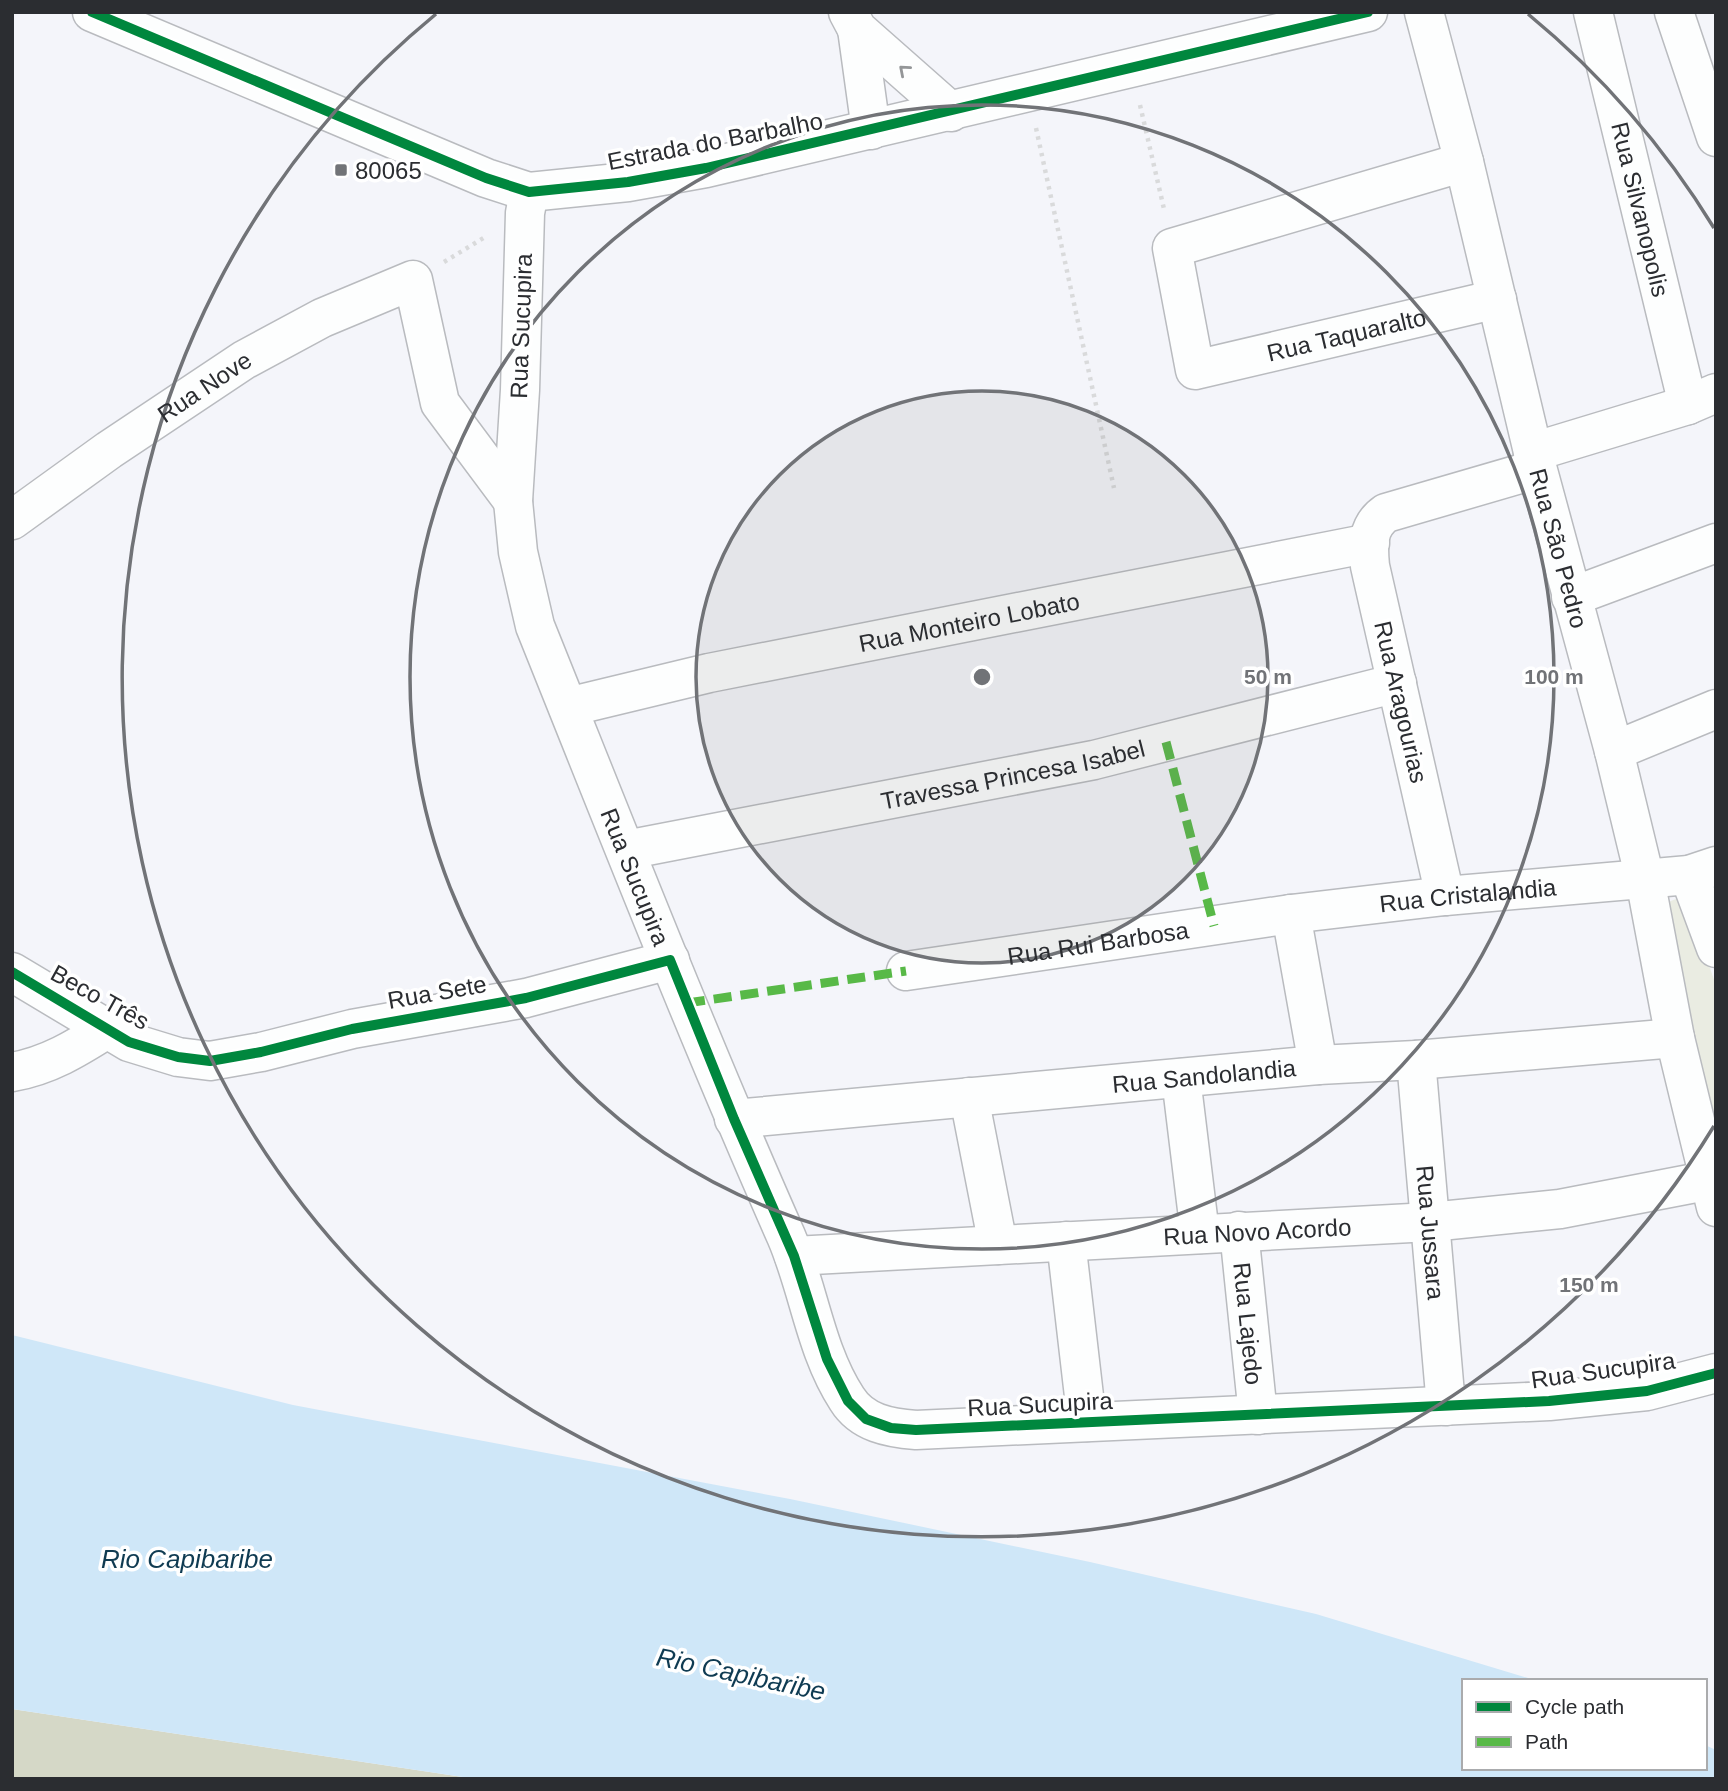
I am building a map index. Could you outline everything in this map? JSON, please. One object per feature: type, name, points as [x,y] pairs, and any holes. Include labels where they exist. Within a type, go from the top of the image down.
[{"type":"street","name":"Estrada do Barbalho","points":[[92,12],[486,178],[527,203],[706,169],[1368,12]]},
{"type":"street","name":"Rua São Pedro","points":[[1424,12],[1464,162],[1535,460],[1614,751],[1645,879],[1675,1038],[1714,1189]]},
{"type":"street","name":"Rua Silvanopolis","points":[[1593,12],[1702,399]]},
{"type":"street","points":[[1674,12],[1716,137]]},
{"type":"street","points":[[852,21],[951,111]]},
{"type":"street","points":[[852,21],[871,130]]},
{"type":"street","points":[[1172,248],[1464,162]]},
{"type":"street","name":"Rua Sucupira","points":[[527,203],[513,501],[518,552],[535,626],[734,1119],[794,1256],[827,1359],[848,1401],[866,1419],[891,1428],[916,1430],[1549,1401],[1647,1391],[1716,1373]]},
{"type":"street","name":"Rua Taquaralto","points":[[1172,248],[1195,370],[1497,299]]},
{"type":"street","points":[[413,279],[440,403],[513,501]]},
{"type":"street","name":"Rua Nove","points":[[12,520],[109,450],[244,360],[322,318],[413,279]]},
{"type":"street","name":"Rua Monteiro Lobato","points":[[568,707],[709,673],[1378,528],[1535,460],[1702,399]]},
{"type":"street","name":"Rua Aragourias","points":[[1378,528],[1370,566],[1445,896]]},
{"type":"street","points":[[1572,597],[1716,543]]},
{"type":"street","name":"Travessa Princesa Isabel","points":[[626,850],[1094,760],[1397,683]]},
{"type":"street","points":[[1614,751],[1716,709]]},
{"type":"street","points":[[1702,871],[1716,948]]},
{"type":"street","name":"Rua Cristalandia","points":[[1291,914],[1702,871]]},
{"type":"street","points":[[1291,914],[1318,1065]]},
{"type":"street","name":"Rua Rui Barbosa","points":[[906,971],[1291,914]]},
{"type":"street","name":"Rua Sete","points":[[210,1061],[261,1052],[352,1028],[526,998],[670,960]]},
{"type":"street","name":"Beco Três","points":[[12,972],[129,1042],[178,1057],[210,1061]]},
{"type":"street","points":[[12,1073],[36,1068],[107,1029]]},
{"type":"street","name":"Rua Sandolandia","points":[[734,1119],[1318,1065],[1416,1060],[1675,1038]]},
{"type":"street","name":"Rua Jussara","points":[[1416,1060],[1446,1406]]},
{"type":"street","points":[[1181,1078],[1200,1234]]},
{"type":"street","points":[[969,1097],[998,1245]]},
{"type":"street","name":"Rua Novo Acordo","points":[[794,1256],[1430,1222],[1714,1189]]},
{"type":"street","name":"Rua Lajedo","points":[[1239,1231],[1258,1415]]},
{"type":"street","points":[[1066,1241],[1087,1422]]},
{"type":"path","points":[[1132,68],[1172,248]]},
{"type":"path","points":[[1028,93],[1114,488]]},
{"type":"path","points":[[413,279],[527,203]]},
{"type":"shaded area","points":[[1684,896],[1716,985],[1716,1164],[1655,907]]},
{"type":"green space","points":[[12,1709],[476,1779],[12,1779]]},
{"type":"water","name":"Rio Capibaribe","points":[[12,1335],[293,1405],[790,1499],[1090,1562],[1316,1614],[1531,1679],[1462,1679],[1462,1770],[1707,1770],[1707,1746],[1716,1750],[1716,1779],[476,1779],[12,1709]]},
{"type":"marked path","points":[[1166,742],[1214,926]]},
{"type":"marked path","points":[[687,1003],[906,971]]},
{"type":"cycle path","points":[[92,12],[486,178],[529,192],[628,182],[706,168],[1368,12]]},
{"type":"cycle path","points":[[12,972],[129,1042],[178,1057],[210,1061],[261,1052],[352,1029],[526,998],[670,960],[734,1119],[794,1256],[827,1359],[848,1401],[866,1419],[891,1428],[916,1430],[1549,1401],[1647,1391],[1716,1373]]},
{"type":"place","name":"80065","points":[[341,170]]}]
